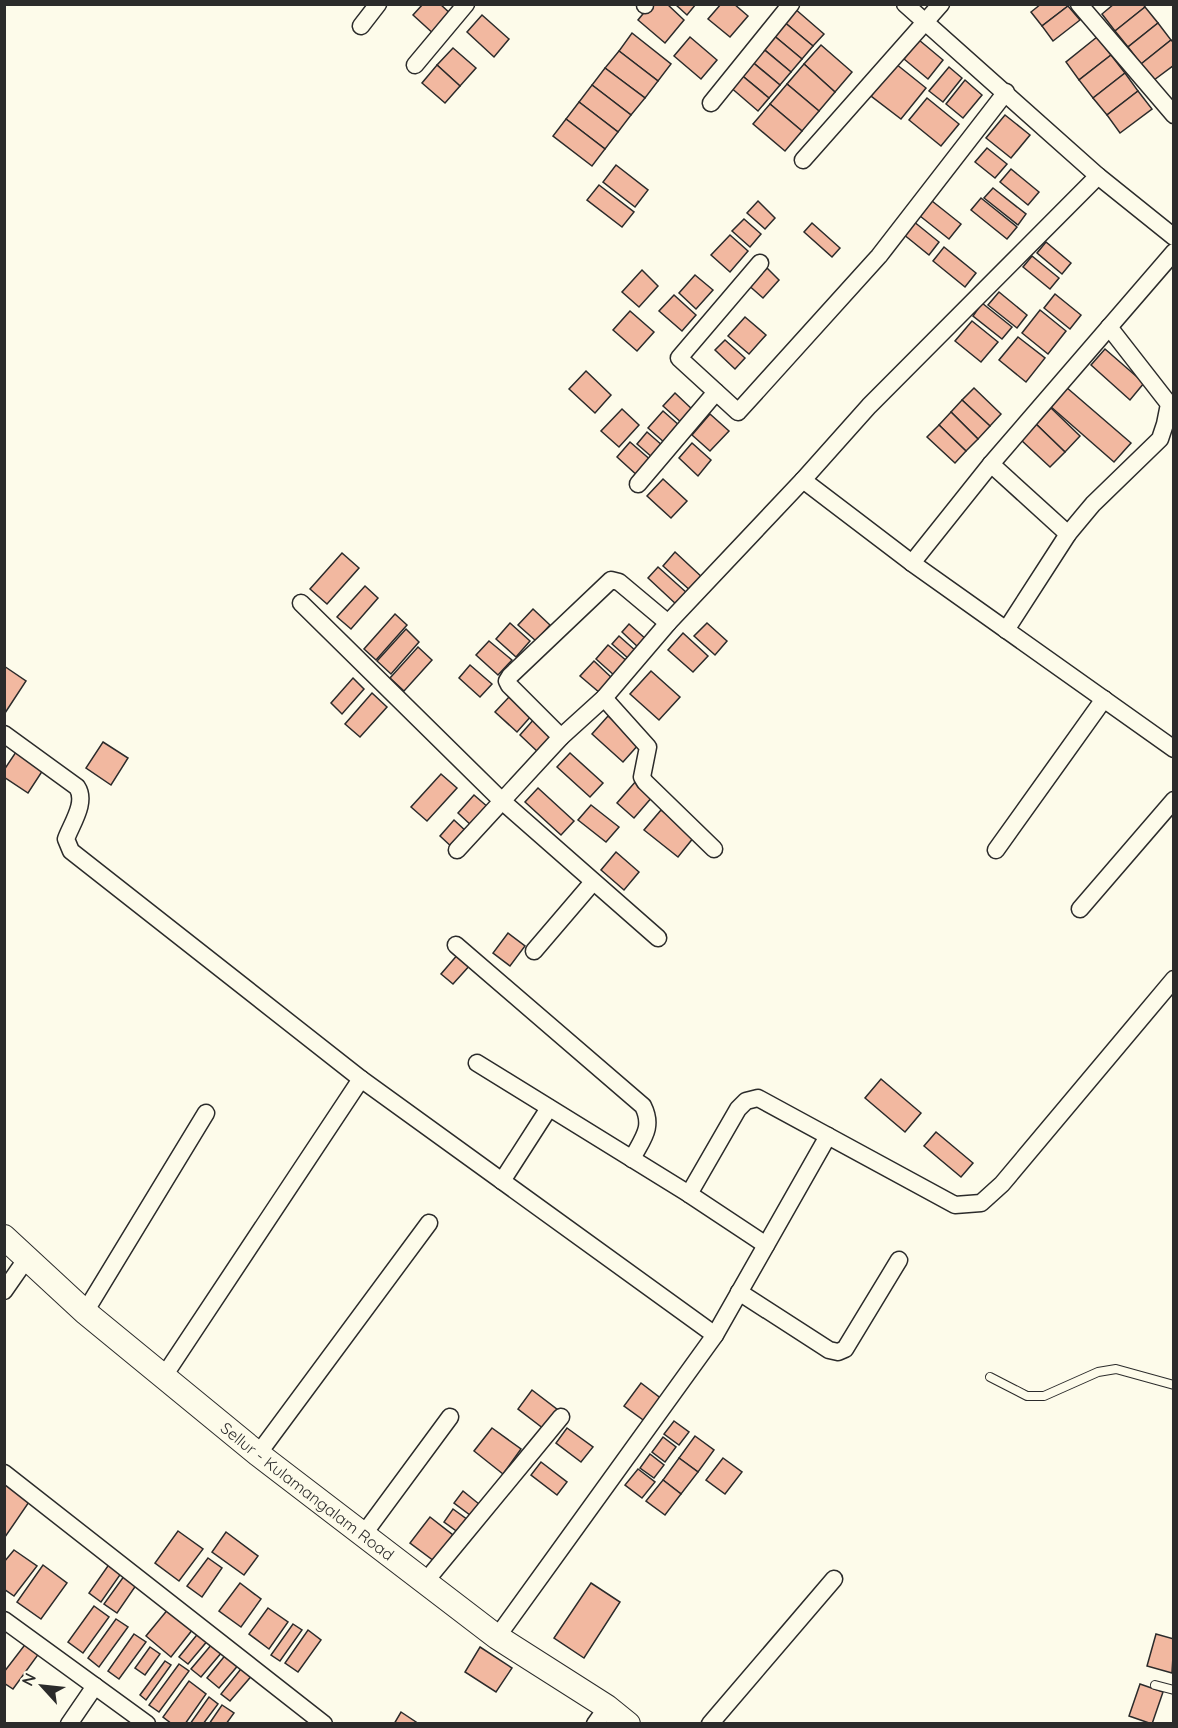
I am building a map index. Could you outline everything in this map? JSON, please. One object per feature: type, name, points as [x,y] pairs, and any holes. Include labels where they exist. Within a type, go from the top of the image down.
[{"type":"main road","name":"Sellur - Kulamangalam Road","points":[[4,1237],[85,1312],[258,1454],[601,1715],[628,1724]]},
{"type":"street","points":[[361,26],[378,4]]},
{"type":"street","points":[[415,65],[466,4]]},
{"type":"street","points":[[711,103],[791,4]]},
{"type":"street","points":[[905,4],[1098,176],[1173,237]]},
{"type":"street","points":[[803,160],[941,4]]},
{"type":"street","points":[[1079,4],[1173,115]]},
{"type":"street","points":[[760,263],[679,358],[738,412],[879,256],[1006,92]]},
{"type":"street","points":[[457,850],[561,737],[603,698],[668,623],[803,480],[869,406],[1098,176]]},
{"type":"street","points":[[912,563],[991,464],[1173,252]]},
{"type":"street","points":[[1006,630],[1068,534],[1093,504],[1160,439],[1166,424],[1169,404],[1109,327]]},
{"type":"street","points":[[638,484],[716,392]]},
{"type":"street","points":[[991,464],[1068,534]]},
{"type":"street","points":[[803,480],[912,563],[1173,749]]},
{"type":"street","points":[[561,737],[509,685],[507,681],[510,676],[611,580],[619,582],[668,623]]},
{"type":"street","points":[[302,603],[502,801],[658,938]]},
{"type":"street","points":[[603,698],[648,747],[642,777],[645,782],[714,849]]},
{"type":"street","points":[[996,850],[1104,699]]},
{"type":"street","points":[[4,734],[77,787],[82,794],[66,839],[71,851],[361,1079],[715,1335]]},
{"type":"street","points":[[1080,909],[1173,800]]},
{"type":"street","points":[[534,951],[593,882]]},
{"type":"street","points":[[456,945],[643,1106],[649,1118],[647,1129],[632,1159]]},
{"type":"street","points":[[689,1194],[738,1109],[746,1101],[758,1098],[955,1205],[981,1203],[1002,1184],[1173,979]]},
{"type":"street","points":[[477,1063],[689,1194],[766,1245]]},
{"type":"street","points":[[164,1376],[361,1079]]},
{"type":"street","points":[[502,1181],[549,1108]]},
{"type":"street","points":[[85,1312],[206,1113]]},
{"type":"street","points":[[497,1637],[715,1335],[828,1136]]},
{"type":"street","points":[[258,1454],[429,1223]]},
{"type":"street","points":[[4,1292],[27,1258]]},
{"type":"street","points":[[739,1292],[829,1350],[838,1352],[846,1349],[899,1260]]},
{"type":"street","points":[[363,1535],[450,1417]]},
{"type":"street","points":[[425,1582],[561,1417]]},
{"type":"street","points":[[4,1473],[324,1724]]},
{"type":"street","points":[[710,1724],[834,1579]]},
{"type":"street","points":[[4,1620],[147,1724]]},
{"type":"street","points":[[69,1724],[95,1686]]},
{"type":"lane","points":[[990,1377],[1027,1396],[1044,1396],[1098,1372],[1116,1369],[1173,1385]]},
{"type":"lane","points":[[1155,1685],[1173,1690]]},
{"type":"building","points":[[423,4],[440,4],[453,16],[436,36],[413,15]]},
{"type":"building","points":[[651,4],[667,4],[684,20],[665,43],[638,20]]},
{"type":"building","points":[[675,4],[696,4],[687,15]]},
{"type":"building","points":[[721,4],[734,4],[748,16],[730,37],[708,19]]},
{"type":"building","points":[[1041,4],[1067,4],[1068,6],[1042,26],[1031,12]]},
{"type":"building","points":[[1114,4],[1143,4],[1145,7],[1115,31],[1102,14]]},
{"type":"building","points":[[1068,6],[1080,20],[1053,41],[1042,26]]},
{"type":"building","points":[[1145,7],[1158,23],[1128,47],[1115,31]]},
{"type":"building","points":[[794,8],[824,34],[813,46],[783,21]]},
{"type":"building","points":[[482,15],[509,39],[494,57],[467,32]]},
{"type":"building","points":[[783,21],[813,46],[802,59],[772,34]]},
{"type":"building","points":[[1158,23],[1171,40],[1141,64],[1128,47]]},
{"type":"building","points":[[632,33],[671,64],[658,81],[619,51]]},
{"type":"building","points":[[772,34],[802,59],[791,72],[761,47]]},
{"type":"building","points":[[690,37],[717,60],[701,79],[674,56]]},
{"type":"building","points":[[1097,37],[1111,55],[1079,80],[1066,62]]},
{"type":"building","points":[[919,40],[943,60],[928,79],[904,59]]},
{"type":"building","points":[[1171,40],[1174,43],[1174,65],[1154,80],[1141,64]]},
{"type":"building","points":[[821,45],[852,72],[835,92],[804,64]]},
{"type":"building","points":[[761,47],[791,72],[780,85],[750,60]]},
{"type":"building","points":[[453,48],[476,68],[460,86],[437,65]]},
{"type":"building","points":[[619,51],[658,81],[645,98],[605,68]]},
{"type":"building","points":[[1111,55],[1125,73],[1093,98],[1079,80]]},
{"type":"building","points":[[750,60],[780,85],[769,98],[739,73]]},
{"type":"building","points":[[804,64],[835,92],[819,111],[787,84]]},
{"type":"building","points":[[896,64],[926,88],[901,119],[871,96]]},
{"type":"building","points":[[437,65],[460,86],[445,103],[422,83]]},
{"type":"building","points":[[949,67],[962,78],[943,102],[929,91]]},
{"type":"building","points":[[605,68],[645,98],[631,115],[592,85]]},
{"type":"building","points":[[739,73],[769,98],[758,111],[729,86]]},
{"type":"building","points":[[1125,73],[1138,91],[1107,115],[1093,98]]},
{"type":"building","points":[[965,80],[982,95],[963,118],[946,104]]},
{"type":"building","points":[[787,84],[819,111],[802,131],[770,104]]},
{"type":"building","points":[[592,85],[631,115],[618,132],[579,102]]},
{"type":"building","points":[[1138,91],[1152,109],[1120,133],[1107,115]]},
{"type":"building","points":[[927,98],[959,124],[941,146],[909,120]]},
{"type":"building","points":[[579,102],[618,132],[605,149],[566,119]]},
{"type":"building","points":[[770,104],[802,131],[785,151],[753,124]]},
{"type":"building","points":[[1005,115],[1030,135],[1011,158],[986,138]]},
{"type":"building","points":[[566,119],[605,149],[592,166],[553,136]]},
{"type":"building","points":[[987,148],[1007,164],[995,178],[975,162]]},
{"type":"building","points":[[616,165],[648,190],[635,207],[603,182]]},
{"type":"building","points":[[1011,169],[1039,192],[1028,205],[1000,182]]},
{"type":"building","points":[[599,185],[634,212],[622,227],[587,200]]},
{"type":"building","points":[[993,188],[1026,214],[1018,225],[984,198]]},
{"type":"building","points":[[981,198],[1017,227],[1007,239],[971,210]]},
{"type":"building","points":[[758,201],[775,218],[765,229],[747,213]]},
{"type":"building","points":[[932,201],[961,224],[949,239],[920,216]]},
{"type":"building","points":[[744,219],[761,234],[750,247],[732,231]]},
{"type":"building","points":[[913,221],[939,242],[929,255],[903,234]]},
{"type":"building","points":[[812,223],[840,248],[832,257],[804,232]]},
{"type":"building","points":[[730,235],[748,251],[730,272],[711,255]]},
{"type":"building","points":[[1046,242],[1071,263],[1062,274],[1037,253]]},
{"type":"building","points":[[944,247],[976,273],[965,287],[933,261]]},
{"type":"building","points":[[1032,256],[1059,278],[1050,289],[1023,267]]},
{"type":"building","points":[[763,264],[779,280],[763,298],[746,283]]},
{"type":"building","points":[[642,270],[658,286],[639,307],[622,292]]},
{"type":"building","points":[[695,275],[713,290],[696,309],[679,293]]},
{"type":"building","points":[[999,292],[1027,315],[1017,328],[988,305]]},
{"type":"building","points":[[1055,294],[1081,315],[1070,329],[1044,308]]},
{"type":"building","points":[[674,295],[696,315],[682,331],[659,311]]},
{"type":"building","points":[[982,303],[1012,327],[1002,339],[973,316]]},
{"type":"building","points":[[1040,310],[1066,331],[1048,354],[1022,333]]},
{"type":"building","points":[[630,311],[654,332],[637,351],[613,330]]},
{"type":"building","points":[[745,317],[766,335],[749,354],[728,336]]},
{"type":"building","points":[[972,321],[998,342],[981,362],[955,341]]},
{"type":"building","points":[[1018,337],[1045,358],[1026,382],[999,360]]},
{"type":"building","points":[[725,340],[745,358],[735,369],[715,350]]},
{"type":"building","points":[[1105,349],[1144,383],[1130,400],[1091,365]]},
{"type":"building","points":[[586,371],[611,395],[595,413],[569,389]]},
{"type":"building","points":[[1066,387],[1131,443],[1114,462],[1050,406]]},
{"type":"building","points":[[974,388],[1001,414],[990,426],[962,400]]},
{"type":"building","points":[[675,393],[694,411],[683,424],[663,406]]},
{"type":"building","points":[[962,400],[990,426],[978,439],[951,412]]},
{"type":"building","points":[[1051,408],[1080,436],[1065,452],[1036,424]]},
{"type":"building","points":[[622,409],[639,425],[619,447],[601,431]]},
{"type":"building","points":[[663,411],[680,426],[665,443],[648,428]]},
{"type":"building","points":[[951,412],[978,439],[966,451],[939,425]]},
{"type":"building","points":[[710,414],[729,431],[710,451],[692,435]]},
{"type":"building","points":[[1036,424],[1065,452],[1050,467],[1021,440]]},
{"type":"building","points":[[939,425],[966,451],[955,463],[927,437]]},
{"type":"building","points":[[647,432],[663,446],[653,458],[637,444]]},
{"type":"building","points":[[630,442],[653,462],[639,477],[617,457]]},
{"type":"building","points":[[692,443],[711,460],[698,476],[679,458]]},
{"type":"building","points":[[663,479],[687,501],[671,518],[647,496]]},
{"type":"building","points":[[675,552],[704,579],[692,592],[663,566]]},
{"type":"building","points":[[342,553],[359,568],[327,604],[310,589]]},
{"type":"building","points":[[658,567],[687,593],[677,605],[648,578]]},
{"type":"building","points":[[365,586],[378,598],[351,629],[337,617]]},
{"type":"building","points":[[533,609],[550,625],[536,641],[518,625]]},
{"type":"building","points":[[395,614],[407,625],[376,660],[364,649]]},
{"type":"building","points":[[510,623],[530,641],[516,657],[496,639]]},
{"type":"building","points":[[707,623],[727,641],[715,655],[694,636]]},
{"type":"building","points":[[629,624],[647,640],[639,648],[622,632]]},
{"type":"building","points":[[406,629],[419,642],[391,674],[377,661]]},
{"type":"building","points":[[683,633],[708,656],[693,672],[668,650]]},
{"type":"building","points":[[619,636],[636,651],[629,659],[612,644]]},
{"type":"building","points":[[489,641],[512,660],[498,675],[476,655]]},
{"type":"building","points":[[608,645],[628,662],[615,676],[596,659]]},
{"type":"building","points":[[418,647],[432,660],[404,691],[390,678]]},
{"type":"building","points":[[594,661],[613,679],[600,693],[580,676]]},
{"type":"building","points":[[470,665],[492,684],[480,697],[459,678]]},
{"type":"building","points":[[4,666],[26,681],[5,713],[4,712]]},
{"type":"building","points":[[651,671],[680,697],[659,720],[630,694]]},
{"type":"building","points":[[353,678],[364,689],[342,714],[331,703]]},
{"type":"building","points":[[372,693],[387,707],[360,737],[345,724]]},
{"type":"building","points":[[510,696],[532,715],[517,732],[495,712]]},
{"type":"building","points":[[608,716],[639,744],[623,762],[592,734]]},
{"type":"building","points":[[535,718],[555,736],[539,753],[520,735]]},
{"type":"building","points":[[103,742],[128,758],[111,785],[86,768]]},
{"type":"building","points":[[18,749],[45,767],[28,793],[4,777],[4,770]]},
{"type":"building","points":[[570,753],[603,783],[590,797],[557,767]]},
{"type":"building","points":[[441,774],[457,788],[427,821],[411,807]]},
{"type":"building","points":[[636,781],[653,796],[634,818],[617,803]]},
{"type":"building","points":[[538,788],[574,821],[561,835],[525,802]]},
{"type":"building","points":[[474,795],[489,808],[473,827],[458,813]]},
{"type":"building","points":[[591,805],[619,827],[606,842],[578,820]]},
{"type":"building","points":[[661,810],[694,837],[678,857],[644,830]]},
{"type":"building","points":[[454,820],[468,833],[454,849],[440,836]]},
{"type":"building","points":[[616,852],[639,872],[624,890],[601,870]]},
{"type":"building","points":[[508,933],[525,946],[510,966],[493,953]]},
{"type":"building","points":[[459,953],[471,964],[453,984],[441,974]]},
{"type":"building","points":[[881,1079],[921,1113],[905,1132],[865,1098]]},
{"type":"building","points":[[936,1132],[973,1163],[961,1177],[924,1146]]},
{"type":"building","points":[[641,1383],[663,1400],[646,1422],[624,1406]]},
{"type":"building","points":[[532,1390],[558,1410],[544,1429],[518,1409]]},
{"type":"building","points":[[674,1421],[689,1432],[679,1445],[664,1434]]},
{"type":"building","points":[[492,1428],[521,1449],[503,1474],[474,1451]]},
{"type":"building","points":[[567,1428],[593,1447],[581,1462],[556,1443]]},
{"type":"building","points":[[695,1436],[714,1450],[698,1472],[679,1458]]},
{"type":"building","points":[[663,1437],[676,1447],[665,1462],[652,1452]]},
{"type":"building","points":[[650,1454],[664,1465],[654,1478],[640,1468]]},
{"type":"building","points":[[679,1458],[698,1472],[681,1494],[663,1480]]},
{"type":"building","points":[[723,1458],[742,1472],[725,1494],[706,1480]]},
{"type":"building","points":[[541,1462],[567,1482],[557,1495],[531,1475]]},
{"type":"building","points":[[638,1469],[655,1482],[642,1498],[625,1485]]},
{"type":"building","points":[[663,1480],[681,1494],[665,1515],[646,1501]]},
{"type":"building","points":[[6,1485],[29,1502],[5,1537],[4,1487]]},
{"type":"building","points":[[463,1491],[479,1504],[470,1515],[454,1503]]},
{"type":"building","points":[[453,1509],[468,1520],[459,1533],[444,1522]]},
{"type":"building","points":[[430,1517],[453,1535],[434,1561],[410,1543]]},
{"type":"building","points":[[178,1531],[203,1549],[179,1581],[155,1563]]},
{"type":"building","points":[[226,1532],[258,1556],[244,1575],[212,1552]]},
{"type":"building","points":[[14,1550],[37,1566],[14,1596],[4,1589],[4,1562]]},
{"type":"building","points":[[208,1558],[222,1568],[202,1597],[187,1586]]},
{"type":"building","points":[[110,1563],[122,1572],[101,1602],[89,1593]]},
{"type":"building","points":[[43,1565],[67,1583],[41,1619],[17,1602]]},
{"type":"building","points":[[127,1572],[139,1581],[117,1613],[104,1604]]},
{"type":"building","points":[[240,1583],[261,1599],[241,1627],[219,1611]]},
{"type":"building","points":[[591,1583],[620,1602],[584,1658],[554,1638]]},
{"type":"building","points":[[94,1606],[109,1617],[83,1653],[68,1642]]},
{"type":"building","points":[[169,1608],[193,1629],[171,1657],[146,1636]]},
{"type":"building","points":[[268,1608],[288,1622],[269,1649],[249,1634]]},
{"type":"building","points":[[116,1619],[128,1627],[99,1667],[88,1658]]},
{"type":"building","points":[[293,1624],[302,1630],[280,1661],[271,1655]]},
{"type":"building","points":[[308,1630],[321,1640],[298,1672],[285,1663]]},
{"type":"building","points":[[200,1631],[209,1639],[188,1664],[179,1657]]},
{"type":"building","points":[[134,1634],[146,1642],[119,1679],[108,1671]]},
{"type":"building","points":[[1156,1634],[1174,1639],[1172,1673],[1147,1666]]},
{"type":"building","points":[[27,1642],[40,1652],[13,1689],[4,1683],[4,1672]]},
{"type":"building","points":[[212,1644],[222,1652],[201,1677],[191,1669]]},
{"type":"building","points":[[150,1647],[160,1654],[145,1675],[135,1668]]},
{"type":"building","points":[[480,1647],[512,1668],[496,1692],[465,1672]]},
{"type":"building","points":[[227,1653],[240,1663],[219,1688],[207,1678]]},
{"type":"building","points":[[165,1661],[171,1665],[146,1700],[140,1695]]},
{"type":"building","points":[[179,1664],[189,1671],[159,1712],[149,1705]]},
{"type":"building","points":[[244,1665],[254,1673],[230,1701],[221,1694]]},
{"type":"building","points":[[189,1681],[206,1694],[185,1724],[172,1724],[163,1717]]},
{"type":"building","points":[[1140,1684],[1163,1692],[1152,1724],[1129,1716]]},
{"type":"building","points":[[209,1697],[218,1704],[203,1724],[190,1724]]},
{"type":"building","points":[[222,1705],[234,1713],[226,1724],[209,1724]]},
{"type":"building","points":[[401,1712],[419,1724],[394,1724]]}]
